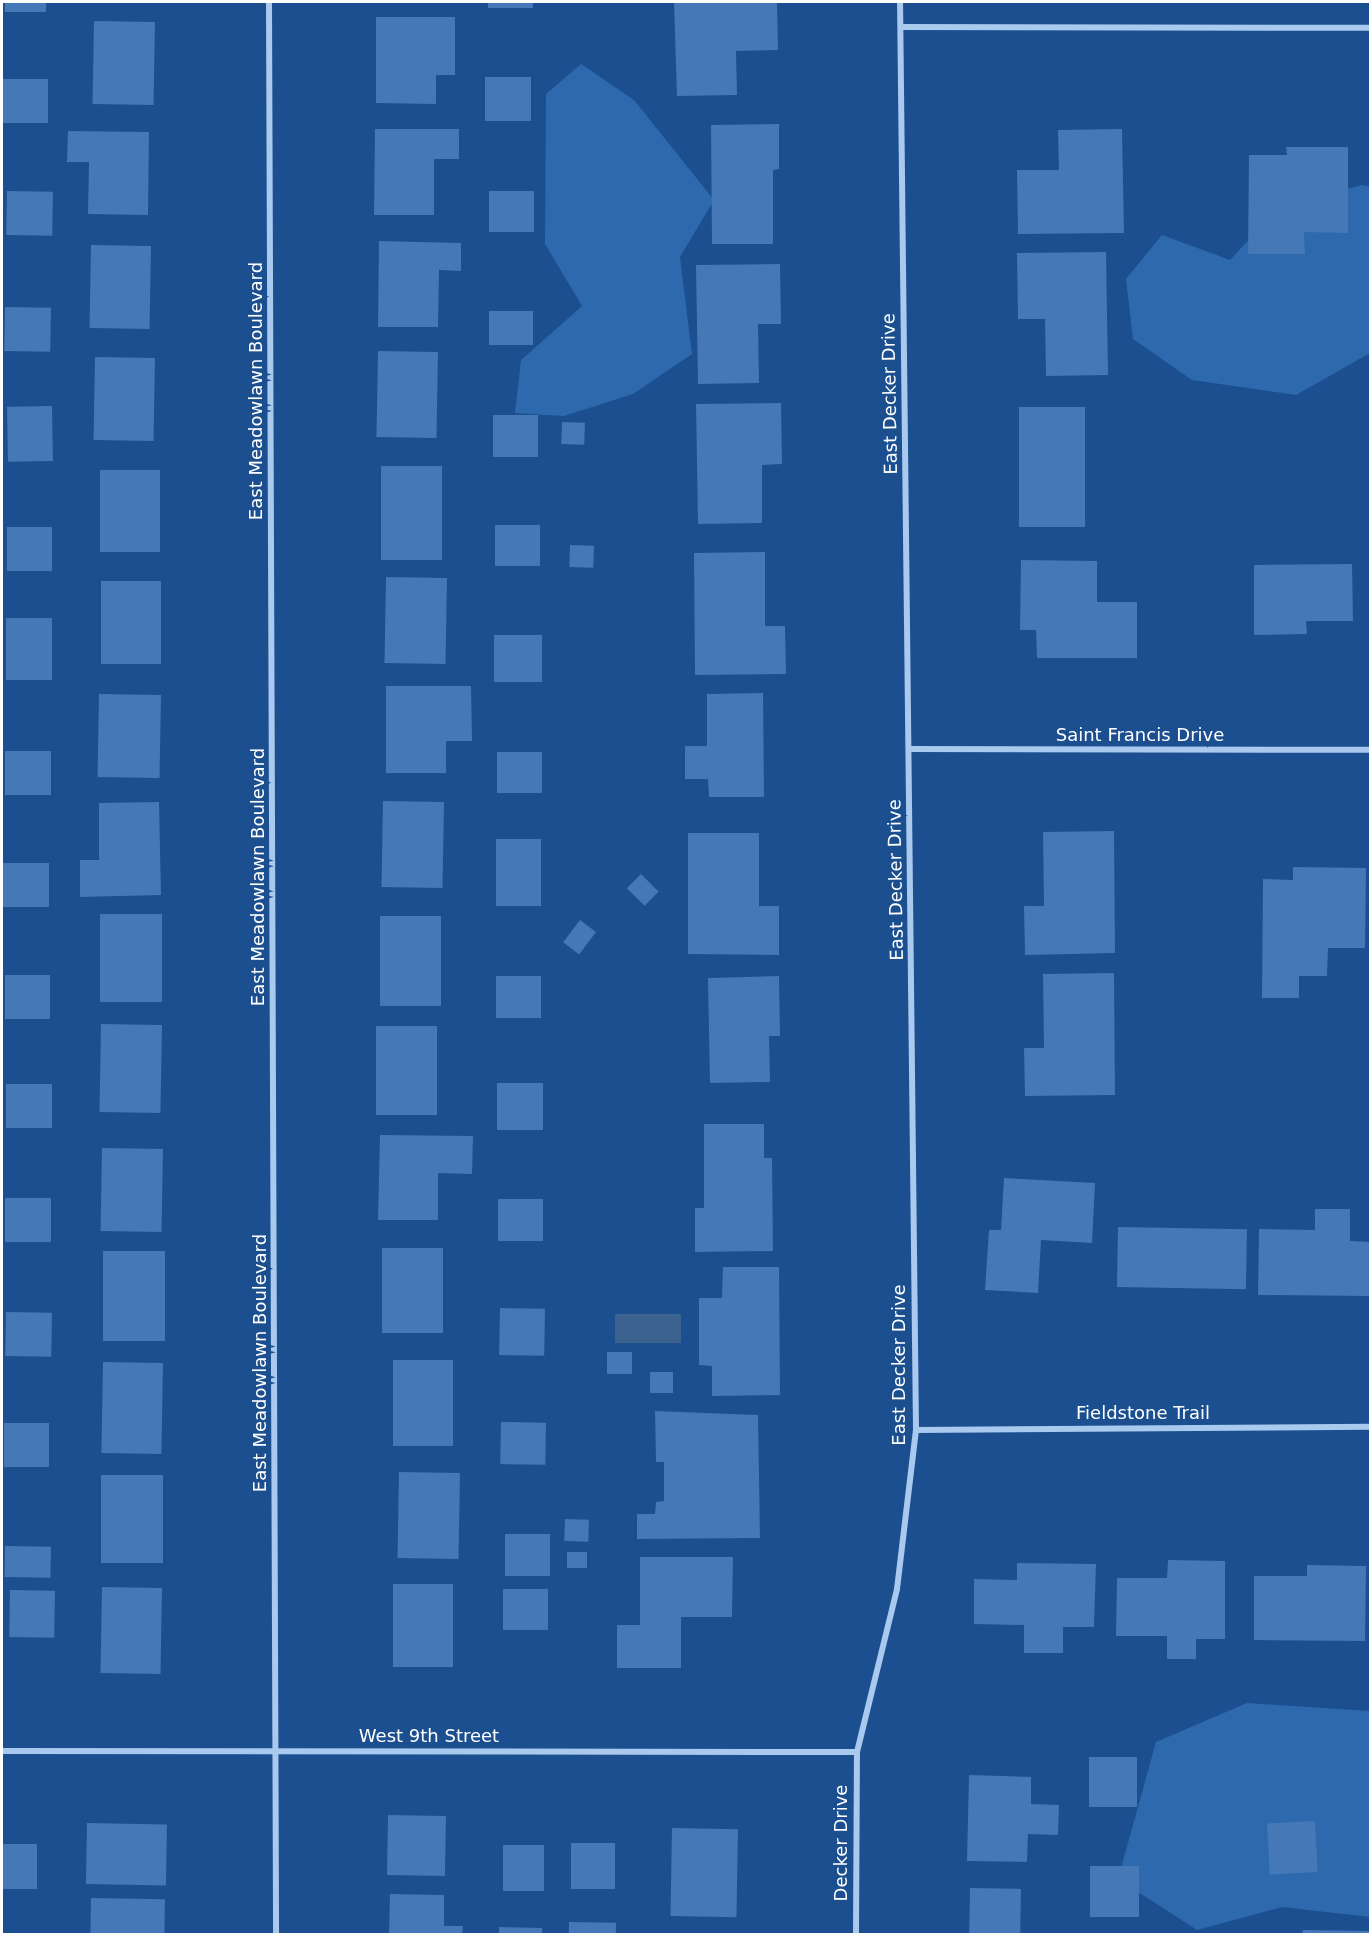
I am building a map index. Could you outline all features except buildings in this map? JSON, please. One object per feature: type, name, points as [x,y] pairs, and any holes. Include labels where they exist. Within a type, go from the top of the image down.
[{"type":"street","name":"East Meadowlawn Boulevard","points":[[269,2],[276,1935]]},
{"type":"street","name":"East Decker Drive","points":[[857,1752],[897,1589],[916,1430],[900,2]]},
{"type":"street","points":[[901,27],[1371,28]]},
{"type":"street","name":"Saint Francis Drive","points":[[909,749],[1371,750]]},
{"type":"street","name":"Fieldstone Trail","points":[[916,1430],[1371,1427]]},
{"type":"street","name":"West 9th Street","points":[[2,1751],[857,1752]]},
{"type":"street","name":"Decker Drive","points":[[856,1935],[857,1752]]},
{"type":"shaded area","points":[[581,64],[634,100],[714,200],[680,257],[692,354],[633,394],[564,416],[515,413],[521,360],[582,306],[545,244],[546,94]]},
{"type":"shaded area","points":[[1362,185],[1370,187],[1370,353],[1296,395],[1192,380],[1133,339],[1126,279],[1162,235],[1230,260],[1280,206]]},
{"type":"shaded area","points":[[615,1314],[681,1314],[681,1343],[615,1343]]},
{"type":"shaded area","points":[[1247,1703],[1370,1711],[1370,1917],[1282,1907],[1197,1930],[1118,1879],[1156,1742]]}]
